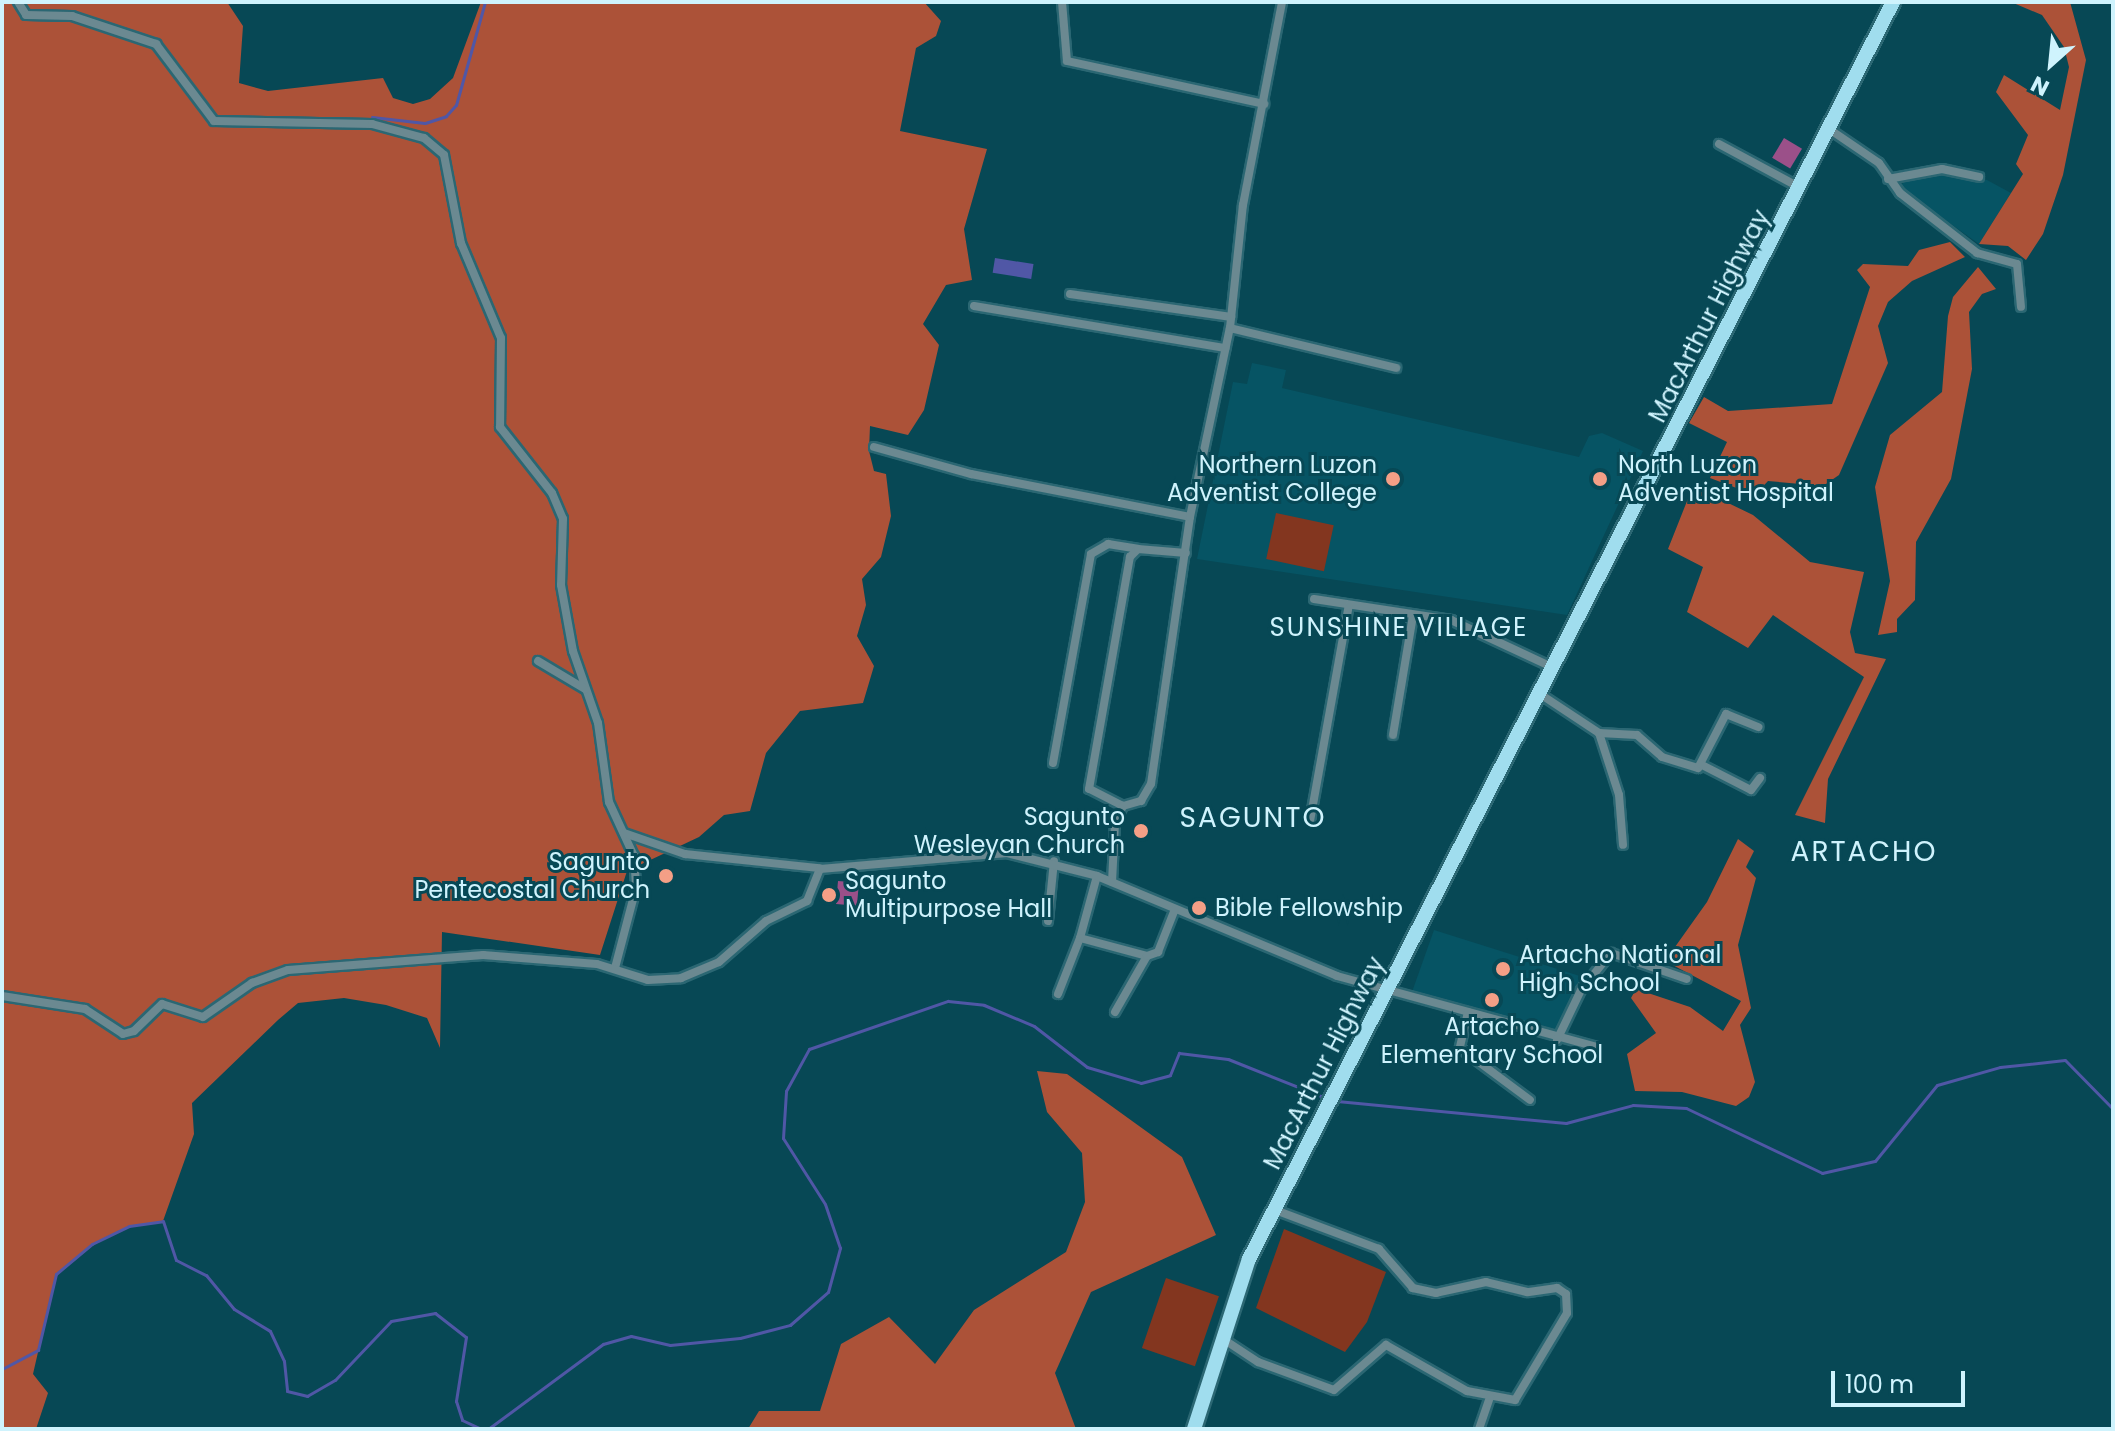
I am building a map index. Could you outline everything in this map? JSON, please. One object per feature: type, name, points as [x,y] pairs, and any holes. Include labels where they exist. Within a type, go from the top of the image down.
[{"type":"highway","name":"MacArthur Highway","points":[[1194,1429],[1236,1292],[1275,1210],[1893,2]]},
{"type":"street","points":[[18,2],[26,15],[72,16],[156,44],[214,121],[372,124],[412,134],[440,150],[461,243],[501,338],[500,427],[552,493],[563,519],[561,585],[585,689],[600,733],[609,802],[624,833],[636,883],[615,968]]},
{"type":"street","points":[[1062,2],[1067,61],[1264,104]]},
{"type":"street","points":[[1138,549],[1130,557],[1089,789],[1123,806],[1144,798],[1151,784],[1190,517],[1230,328],[1243,205],[1282,2]]},
{"type":"street","points":[[1829,129],[1879,163],[1888,179],[1977,253],[2017,264],[2021,307]]},
{"type":"street","points":[[1719,144],[1799,187]]},
{"type":"street","points":[[1888,179],[1942,169],[1979,177]]},
{"type":"street","points":[[1070,294],[1231,317]]},
{"type":"street","points":[[974,306],[1226,348]]},
{"type":"street","points":[[1230,328],[1396,368]]},
{"type":"street","points":[[874,447],[971,474],[1190,517]]},
{"type":"street","points":[[1053,763],[1091,554],[1108,544],[1186,553]]},
{"type":"street","points":[[1314,599],[1459,622],[1553,668]]},
{"type":"street","points":[[1310,821],[1349,605]]},
{"type":"street","points":[[1393,735],[1413,615]]},
{"type":"street","points":[[538,661],[585,689]]},
{"type":"street","points":[[1540,694],[1599,733],[1637,735],[1662,757],[1702,765],[1751,790],[1760,778]]},
{"type":"street","points":[[1702,765],[1726,714],[1759,727]]},
{"type":"street","points":[[1599,733],[1619,795],[1623,845]]},
{"type":"street","points":[[1112,882],[1111,838],[1123,806]]},
{"type":"street","points":[[624,833],[685,854],[820,869],[995,853],[1054,861],[1112,882],[1282,956],[1557,1040],[1596,1047]]},
{"type":"street","points":[[1048,921],[1054,861]]},
{"type":"street","points":[[2,996],[85,1009],[123,1034],[162,1004],[203,1017],[252,983],[288,970],[466,955],[615,968],[648,980],[699,974],[766,921],[807,901],[820,869]]},
{"type":"street","points":[[1058,994],[1080,938],[1097,876]]},
{"type":"street","points":[[1080,938],[1147,956],[1158,952],[1175,909]]},
{"type":"street","points":[[1557,1040],[1581,990],[1611,953],[1687,979]]},
{"type":"street","points":[[1115,1012],[1147,956]]},
{"type":"street","points":[[1468,1012],[1460,1048],[1530,1100]]},
{"type":"street","points":[[1223,1339],[1258,1362],[1334,1390],[1386,1345],[1467,1391],[1490,1397],[1519,1396],[1567,1313],[1562,1290],[1527,1292],[1486,1282],[1425,1292],[1403,1281],[1379,1249],[1275,1210]]},
{"type":"street","points":[[1479,1429],[1490,1397]]},
{"type":"shaded area","points":[[2,2],[227,2],[243,26],[239,83],[268,91],[383,78],[393,98],[413,104],[430,99],[453,78],[481,2],[924,2],[941,21],[936,36],[916,48],[900,131],[987,149],[964,229],[972,280],[946,285],[923,324],[939,345],[924,410],[908,435],[870,426],[869,451],[874,471],[886,474],[891,516],[881,557],[862,579],[866,605],[857,636],[874,666],[863,703],[800,711],[766,753],[750,811],[724,815],[699,837],[627,871],[600,955],[442,932],[440,1048],[427,1018],[386,1005],[344,998],[298,1003],[278,1020],[192,1103],[194,1134],[163,1221],[129,1226],[92,1244],[56,1274],[33,1374],[48,1393],[36,1429],[2,1429]]},
{"type":"shaded area","points":[[2011,2],[2070,2],[2086,60],[2063,175],[2043,234],[2026,260],[2008,246],[1979,244],[2023,174],[2016,164],[2028,135],[1996,92],[2004,75],[2060,110],[2069,67],[2064,47],[2042,15]]},
{"type":"shaded area","points":[[1941,171],[1987,180],[2011,193],[1979,244],[1900,188],[1908,173]]},
{"type":"shaded area","points":[[1950,242],[1965,257],[1912,281],[1888,302],[1878,326],[1888,363],[1839,475],[1823,486],[1768,481],[1755,495],[1710,478],[1727,442],[1689,423],[1704,397],[1728,411],[1832,404],[1870,287],[1857,270],[1863,264],[1908,266],[1919,250]]},
{"type":"shaded area","points":[[1978,267],[1996,289],[1982,294],[1969,312],[1972,369],[1951,479],[1916,542],[1915,600],[1897,619],[1897,632],[1878,635],[1890,581],[1875,487],[1890,435],[1942,392],[1948,316],[1953,297]]},
{"type":"shaded area","name":"Northern Luzon Adventist College","points":[[1252,363],[1286,370],[1282,388],[1579,457],[1589,436],[1602,433],[1643,451],[1567,615],[1197,559],[1233,382],[1247,384]]},
{"type":"shaded area","points":[[1693,486],[1753,515],[1810,562],[1864,572],[1850,632],[1855,653],[1886,659],[1828,779],[1825,823],[1795,815],[1864,677],[1773,615],[1748,648],[1687,612],[1703,567],[1668,549]]},
{"type":"shaded area","points":[[1276,513],[1334,525],[1324,571],[1266,559]]},
{"type":"shaded area","points":[[1738,839],[1754,851],[1746,867],[1756,878],[1738,945],[1751,1008],[1740,1025],[1755,1082],[1749,1097],[1736,1106],[1682,1092],[1635,1091],[1627,1054],[1656,1033],[1631,998],[1636,989],[1690,1007],[1723,1031],[1741,1001],[1665,961],[1707,902]]},
{"type":"shaded area","points":[[1434,930],[1583,977],[1559,1032],[1412,992]]},
{"type":"shaded area","points":[[1037,1071],[1067,1074],[1182,1157],[1216,1235],[1091,1292],[1055,1373],[1076,1429],[748,1429],[759,1411],[820,1411],[841,1344],[889,1317],[935,1364],[974,1310],[1066,1252],[1085,1202],[1082,1153],[1047,1112]]},
{"type":"shaded area","points":[[1284,1229],[1386,1272],[1367,1322],[1345,1352],[1256,1308]]},
{"type":"shaded area","points":[[1166,1278],[1219,1296],[1195,1366],[1142,1348]]},
{"type":"water","points":[[995,258],[1034,264],[1031,279],[993,273]]},
{"type":"building","points":[[1784,138],[1802,149],[1790,169],[1772,158]]},
{"type":"building","points":[[838,881],[859,883],[857,906],[836,904]]},
{"type":"waterway","points":[[372,117],[425,123],[446,116],[456,105],[485,2]]},
{"type":"waterway","points":[[488,1429],[603,1344],[631,1336],[670,1345],[740,1338],[790,1325],[828,1292],[840,1248],[825,1204],[783,1138],[786,1091],[809,1049],[948,1001],[984,1005],[1034,1026],[1087,1067],[1141,1083],[1170,1075],[1179,1053],[1228,1059],[1326,1098]]},
{"type":"waterway","points":[[1337,1101],[1566,1123],[1633,1105],[1686,1108],[1822,1173],[1875,1161],[1937,1085],[2000,1067],[2065,1060],[2113,1109]]},
{"type":"waterway","points":[[2,1369],[38,1350],[56,1274],[92,1244],[129,1226],[163,1221],[176,1260],[206,1275],[234,1309],[270,1331],[284,1361],[287,1391],[307,1396],[335,1380],[391,1321],[435,1313],[466,1337],[456,1401],[462,1420],[481,1429]]},
{"type":"place","name":"Northern Luzon Adventist College","points":[[1393,479]]},
{"type":"place","name":"North Luzon Adventist Hospital","points":[[1600,479]]},
{"type":"place","name":"Sagunto Wesleyan Church","points":[[1141,831]]},
{"type":"place","name":"Sagunto Pentecostal Church","points":[[666,876]]},
{"type":"place","name":"Sagunto Multipurpose Hall","points":[[829,895]]},
{"type":"place","name":"Bible Fellowship","points":[[1199,908]]},
{"type":"place","name":"Artacho National High School","points":[[1503,969]]},
{"type":"place","name":"Artacho Elementary School","points":[[1492,1000]]},
{"type":"district","name":"SUNSHINE VILLAGE","points":[[1399,628]]},
{"type":"district","name":"SAGUNTO","points":[[1253,818]]},
{"type":"district","name":"ARTACHO","points":[[1864,852]]}]
